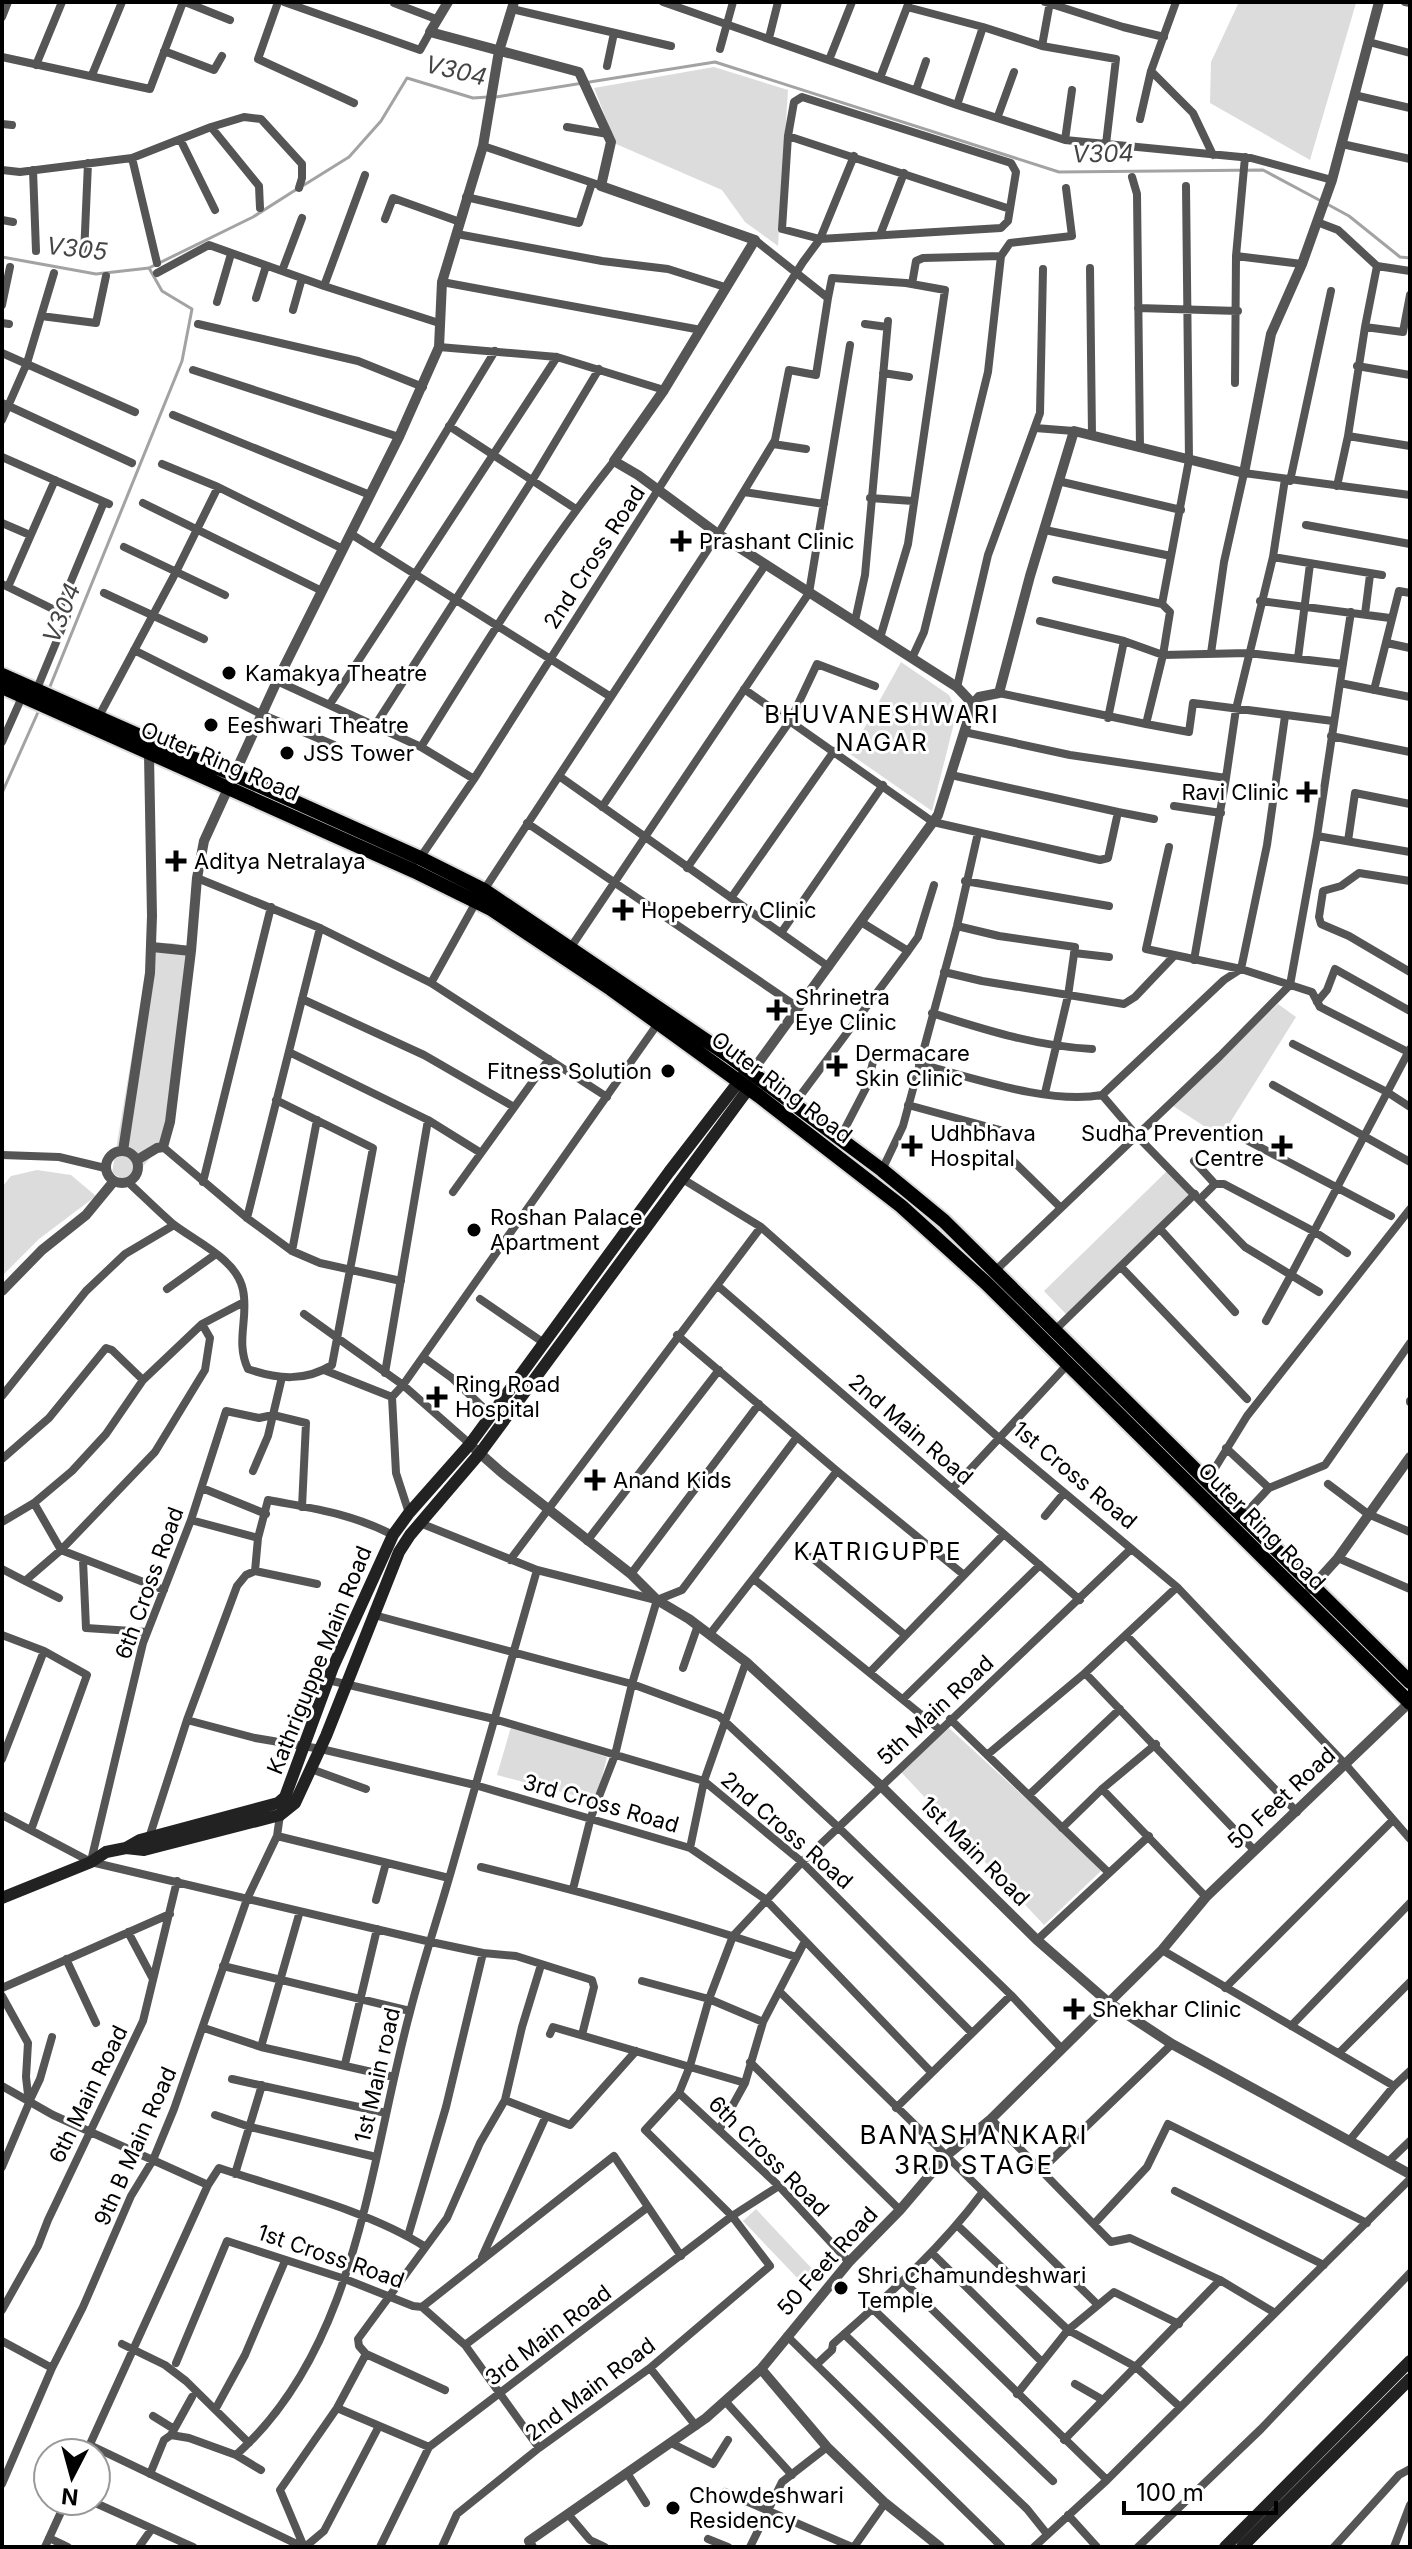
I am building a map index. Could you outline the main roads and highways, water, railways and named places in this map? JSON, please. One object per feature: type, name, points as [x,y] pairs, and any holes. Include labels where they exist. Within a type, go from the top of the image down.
[{"type":"highway","name":"Outer Ring Road","points":[[2,675],[33,696]]},
{"type":"highway","name":"Outer Ring Road","points":[[2,687],[58,707],[149,755],[230,780],[420,858],[571,947],[750,1077],[901,1206],[986,1283],[1308,1591],[1410,1682]]},
{"type":"highway","name":"Outer Ring Road","points":[[58,707],[98,718],[480,896],[491,909],[659,1022],[794,1104],[944,1221],[1243,1516],[1410,1702]]},
{"type":"main road","name":"Kathriguppe Main Road","points":[[126,1848],[144,1850],[280,1815],[295,1803],[321,1749],[399,1552],[681,1178],[750,1077]]},
{"type":"main road","name":"Kathriguppe Main Road","points":[[2,1898],[91,1862],[106,1852],[278,1803],[285,1797],[328,1680],[393,1535],[409,1513],[475,1448],[491,1415],[669,1172],[750,1077]]},
{"type":"main road","points":[[1225,2547],[1408,2369]]},
{"type":"main road","points":[[1242,2547],[1408,2369]]},
{"type":"waterway","name":"V304","points":[[496,97],[715,62],[1059,172],[1263,170],[1321,201]]},
{"type":"waterway","name":"V304","points":[[304,185],[349,157],[381,121],[407,78],[473,98],[488,97]]},
{"type":"waterway","name":"V304","points":[[2,257],[96,274],[149,268],[253,217],[297,189]]},
{"type":"waterway","name":"V304","points":[[1327,204],[1349,216],[1400,257],[1410,258]]},
{"type":"waterway","name":"V304","points":[[49,689],[182,361],[192,309],[162,291],[149,268]]},
{"type":"waterway","name":"V304","points":[[2,793],[39,710]]},
{"type":"place","name":"Prashant Clinic","points":[[681,541]]},
{"type":"place","name":"Kamakya Theatre","points":[[229,673]]},
{"type":"place","name":"Eeshwari Theatre","points":[[211,725]]},
{"type":"place","name":"JSS Tower","points":[[287,753]]},
{"type":"place","name":"Ravi Clinic","points":[[1307,792]]},
{"type":"place","name":"Aditya Netralaya","points":[[176,861]]},
{"type":"place","name":"Hopeberry Clinic","points":[[623,910]]},
{"type":"place","name":"Shrinetra Eye Clinic","points":[[777,1010]]},
{"type":"place","name":"Dermacare Skin Clinic","points":[[837,1066]]},
{"type":"place","name":"Fitness Solution","points":[[668,1071]]},
{"type":"place","name":"Udhbhava Hospital","points":[[912,1146]]},
{"type":"place","name":"Sudha Prevention Centre","points":[[1282,1146]]},
{"type":"place","name":"Roshan Palace Apartment","points":[[474,1230]]},
{"type":"place","name":"Ring Road Hospital","points":[[437,1397]]},
{"type":"place","name":"Anand Kids","points":[[595,1480]]},
{"type":"place","name":"Shekhar Clinic","points":[[1074,2009]]},
{"type":"place","name":"Shri Chamundeshwari Temple","points":[[841,2288]]},
{"type":"place","name":"Chowdeshwari Residency","points":[[673,2508]]},
{"type":"district","name":"BHUVANESHWARI NAGAR","points":[[882,729]]},
{"type":"district","name":"KATRIGUPPE","points":[[878,1552]]},
{"type":"district","name":"BANASHANKARI 3RD STAGE","points":[[974,2150]]},
{"type":"water label","name":"V305","points":[[77,249]]}]
